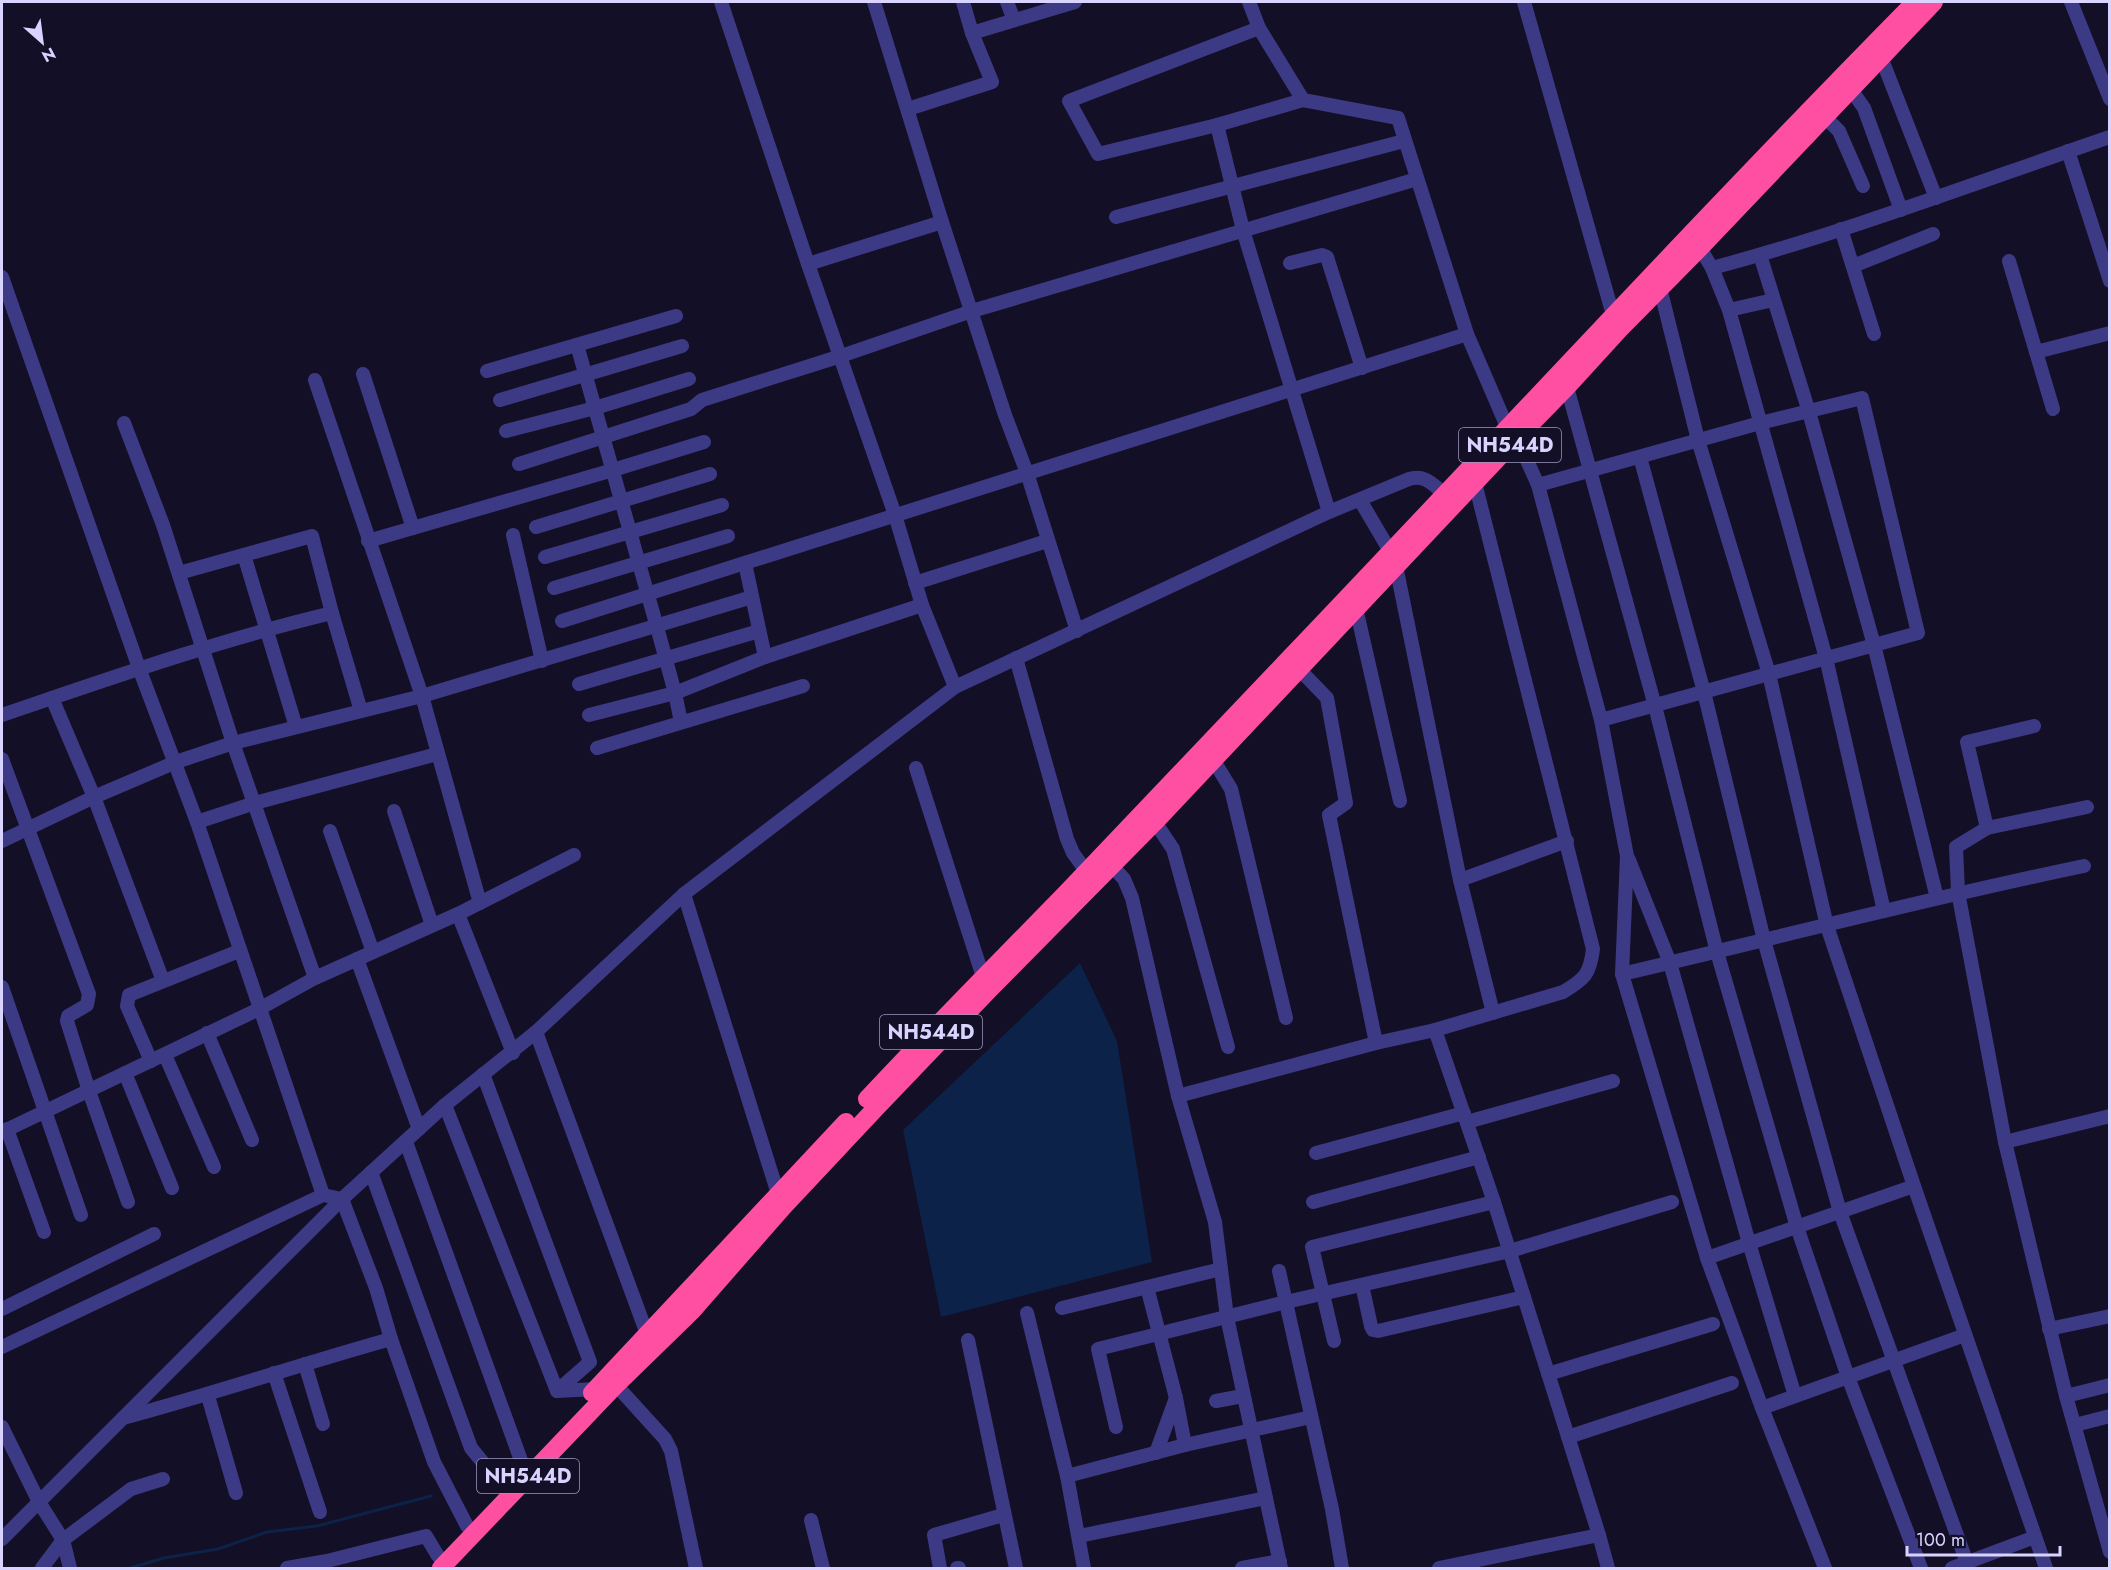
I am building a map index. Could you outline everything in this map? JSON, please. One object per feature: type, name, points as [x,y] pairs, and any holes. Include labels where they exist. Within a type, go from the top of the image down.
[{"type":"highway","name":"NH544D","points":[[435,1564],[503,1487],[983,976],[1393,559],[1474,483],[1512,433],[1613,315],[1915,2]]},
{"type":"highway","name":"NH544D","points":[[435,1564],[692,1311],[784,1206],[989,990],[1214,761],[1356,608],[1445,494],[1512,433],[1568,387],[1934,2]]},
{"type":"street","points":[[721,2],[895,515],[922,605],[955,687]]},
{"type":"street","points":[[874,2],[942,222],[1005,415],[1027,473],[1077,631]]},
{"type":"street","points":[[908,109],[992,82],[972,33],[963,2]]},
{"type":"street","points":[[1007,2],[1014,20]]},
{"type":"street","points":[[972,33],[1075,2]]},
{"type":"street","points":[[1249,2],[1259,27],[1303,100]]},
{"type":"street","points":[[1524,2],[1613,315]]},
{"type":"street","points":[[2071,2],[2109,99]]},
{"type":"street","points":[[1259,27],[1070,101],[1098,154],[1217,125],[1303,100],[1398,118],[1467,334],[1538,485],[1601,720],[1627,856],[1670,963],[1749,1244],[1795,1396]]},
{"type":"street","points":[[1881,57],[1936,198]]},
{"type":"street","points":[[1850,88],[1864,108],[1901,210]]},
{"type":"street","points":[[1824,116],[1839,131],[1863,186]]},
{"type":"street","points":[[1217,125],[1243,230],[1329,512]]},
{"type":"street","points":[[1712,268],[1841,230],[2109,136]]},
{"type":"street","points":[[1116,217],[1404,141]]},
{"type":"street","points":[[2068,151],[2109,281]]},
{"type":"street","points":[[519,464],[691,409],[702,400],[972,311],[1416,179]]},
{"type":"street","points":[[808,264],[942,222]]},
{"type":"street","points":[[1841,230],[1874,334]]},
{"type":"street","points":[[1853,266],[1933,234]]},
{"type":"street","points":[[1700,248],[1712,268],[1729,310],[1826,658],[1884,911]]},
{"type":"street","points":[[1290,263],[1322,255],[1327,257],[1362,368]]},
{"type":"street","points":[[1760,255],[1809,412],[1874,645],[1937,897]]},
{"type":"street","points":[[2009,261],[2053,409]]},
{"type":"street","points":[[2,276],[139,668],[197,822],[258,1009],[302,1128],[323,1195]]},
{"type":"street","points":[[1660,288],[1698,440],[1768,674],[1827,926],[2046,1569]]},
{"type":"street","points":[[1729,310],[1773,300]]},
{"type":"street","points":[[487,371],[676,316]]},
{"type":"street","points":[[2036,352],[2109,333]]},
{"type":"street","points":[[562,621],[1467,334]]},
{"type":"street","points":[[577,345],[657,627],[681,722]]},
{"type":"street","points":[[500,400],[682,346]]},
{"type":"street","points":[[363,374],[413,528]]},
{"type":"street","points":[[506,431],[595,408],[689,379]]},
{"type":"street","points":[[315,380],[422,696],[480,903]]},
{"type":"street","points":[[1568,387],[1589,471],[1655,706],[1717,952],[1797,1227],[1848,1377],[1921,1569]]},
{"type":"street","points":[[1538,485],[1760,423],[1862,398],[1918,633],[1601,720]]},
{"type":"street","points":[[124,423],[163,525],[234,743],[315,978]]},
{"type":"street","points":[[368,541],[613,470],[704,441]]},
{"type":"street","points":[[1640,457],[1704,692],[1764,940],[1840,1212],[1968,1563]]},
{"type":"street","points":[[536,527],[710,474]]},
{"type":"street","points":[[2,1539],[342,1199],[445,1105],[513,1053],[684,894],[955,687],[1329,512],[1417,477],[1424,478],[1445,494]]},
{"type":"street","points":[[1178,1096],[1377,1043],[1435,1030],[1563,992],[1582,981],[1591,968],[1593,948],[1474,483]]},
{"type":"street","points":[[1360,500],[1393,559],[1460,880],[1493,1013]]},
{"type":"street","points":[[545,557],[722,505]]},
{"type":"street","points":[[513,535],[542,661]]},
{"type":"street","points":[[179,573],[312,536],[361,711]]},
{"type":"street","points":[[554,588],[728,537]]},
{"type":"street","points":[[915,583],[1047,541]]},
{"type":"street","points":[[244,555],[296,727]]},
{"type":"street","points":[[745,563],[765,657]]},
{"type":"street","points":[[2,841],[94,797],[176,762],[234,743],[422,696],[752,597]]},
{"type":"street","points":[[589,715],[675,693],[765,657],[922,605]]},
{"type":"street","points":[[1356,608],[1400,801]]},
{"type":"street","points":[[2,715],[139,668],[266,629],[332,613]]},
{"type":"street","points":[[579,684],[759,631]]},
{"type":"street","points":[[1016,658],[1067,839],[1073,853],[1086,871]]},
{"type":"street","points":[[1299,669],[1327,698],[1346,803],[1329,815],[1377,1043]]},
{"type":"street","points":[[597,748],[803,686]]},
{"type":"street","points":[[52,698],[94,797],[164,981]]},
{"type":"street","points":[[1987,828],[1967,742],[2034,726]]},
{"type":"street","points":[[197,822],[255,803],[437,754]]},
{"type":"street","points":[[2,759],[89,994],[87,1005],[68,1016],[67,1021],[128,1202]]},
{"type":"street","points":[[1214,761],[1231,789],[1286,1018]]},
{"type":"street","points":[[916,768],[983,976]]},
{"type":"street","points":[[2087,807],[1987,828],[1956,847],[1958,892],[2005,1142],[2066,1396],[2105,1522],[2109,1552]]},
{"type":"street","points":[[394,811],[432,925]]},
{"type":"street","points":[[1155,822],[1173,849],[1228,1047]]},
{"type":"street","points":[[330,831],[373,952]]},
{"type":"street","points":[[1460,880],[1567,841]]},
{"type":"street","points":[[44,1232],[4,1131],[258,1009],[315,978],[458,914],[574,855]]},
{"type":"street","points":[[1627,856],[1622,974],[1707,1258],[1825,1569]]},
{"type":"street","points":[[1112,866],[1124,879],[1132,898],[1178,1096],[1215,1222],[1227,1317],[1280,1565],[1248,1568]]},
{"type":"street","points":[[1622,974],[1827,926],[1958,892],[2084,866]]},
{"type":"street","points":[[684,894],[778,1194]]},
{"type":"street","points":[[458,914],[513,1053]]},
{"type":"street","points":[[151,1061],[127,1006],[129,995],[239,951]]},
{"type":"street","points":[[357,959],[419,1129]]},
{"type":"street","points":[[2,987],[81,1215]]},
{"type":"street","points":[[1435,1030],[1510,1251],[1608,1569]]},
{"type":"street","points":[[536,1032],[647,1334]]},
{"type":"street","points":[[207,1033],[252,1140]]},
{"type":"street","points":[[165,1054],[214,1167]]},
{"type":"street","points":[[125,1073],[172,1188]]},
{"type":"street","points":[[483,1074],[590,1362],[557,1391]]},
{"type":"street","points":[[1316,1153],[1613,1081]]},
{"type":"street","points":[[445,1105],[557,1391]]},
{"type":"street","points":[[2005,1142],[2109,1116]]},
{"type":"street","points":[[406,1142],[523,1466]]},
{"type":"street","points":[[1314,1202],[1479,1157]]},
{"type":"street","points":[[371,1172],[471,1448],[503,1487]]},
{"type":"street","points":[[1707,1258],[1914,1186]]},
{"type":"street","points":[[3,1342],[323,1195],[342,1199]]},
{"type":"street","points":[[342,1199],[376,1288],[434,1462],[467,1526]]},
{"type":"street","points":[[1334,1341],[1312,1247],[1494,1202]]},
{"type":"street","points":[[1116,1427],[1098,1349],[1286,1302],[1510,1251],[1672,1202]]},
{"type":"street","points":[[2,1309],[154,1234]]},
{"type":"street","points":[[1062,1308],[1221,1269]]},
{"type":"street","points":[[1279,1271],[1332,1509],[1342,1569]]},
{"type":"street","points":[[1362,1285],[1371,1326],[1373,1330],[1378,1331],[1524,1297]]},
{"type":"street","points":[[1147,1287],[1176,1398],[1185,1445]]},
{"type":"street","points":[[1027,1312],[1067,1476],[1084,1569]]},
{"type":"street","points":[[2049,1329],[2109,1316]]},
{"type":"street","points":[[1548,1374],[1713,1324]]},
{"type":"street","points":[[1762,1408],[1965,1335]]},
{"type":"street","points":[[123,1419],[208,1396],[274,1372],[391,1338]]},
{"type":"street","points":[[969,1340],[1003,1515],[1016,1569]]},
{"type":"street","points":[[305,1364],[323,1424]]},
{"type":"street","points":[[274,1372],[320,1512]]},
{"type":"street","points":[[1568,1437],[1732,1383]]},
{"type":"street","points":[[2066,1396],[2109,1385]]},
{"type":"street","points":[[616,1386],[665,1439],[671,1452],[696,1569]]},
{"type":"street","points":[[557,1391],[596,1389]]},
{"type":"street","points":[[208,1396],[236,1493]]},
{"type":"street","points":[[1216,1401],[1244,1396]]},
{"type":"street","points":[[1156,1453],[1176,1398]]},
{"type":"street","points":[[2075,1425],[2109,1416]]},
{"type":"street","points":[[1067,1476],[1185,1445],[1311,1417]]},
{"type":"street","points":[[2,1427],[39,1502],[63,1540],[70,1569]]},
{"type":"street","points":[[42,1569],[63,1540],[131,1489],[163,1479]]},
{"type":"street","points":[[1079,1536],[1266,1498]]},
{"type":"street","points":[[940,1569],[934,1535],[1003,1515]]},
{"type":"street","points":[[811,1520],[824,1569]]},
{"type":"street","points":[[1438,1569],[1599,1535]]},
{"type":"street","points":[[287,1569],[426,1536],[435,1564]]},
{"type":"street","points":[[1952,1569],[2035,1537]]},
{"type":"water","points":[[1080,963],[1117,1041],[1152,1262],[941,1317],[903,1130]]},
{"type":"waterway","points":[[130,1568],[164,1558],[218,1549],[267,1532],[317,1526],[431,1496]]}]
